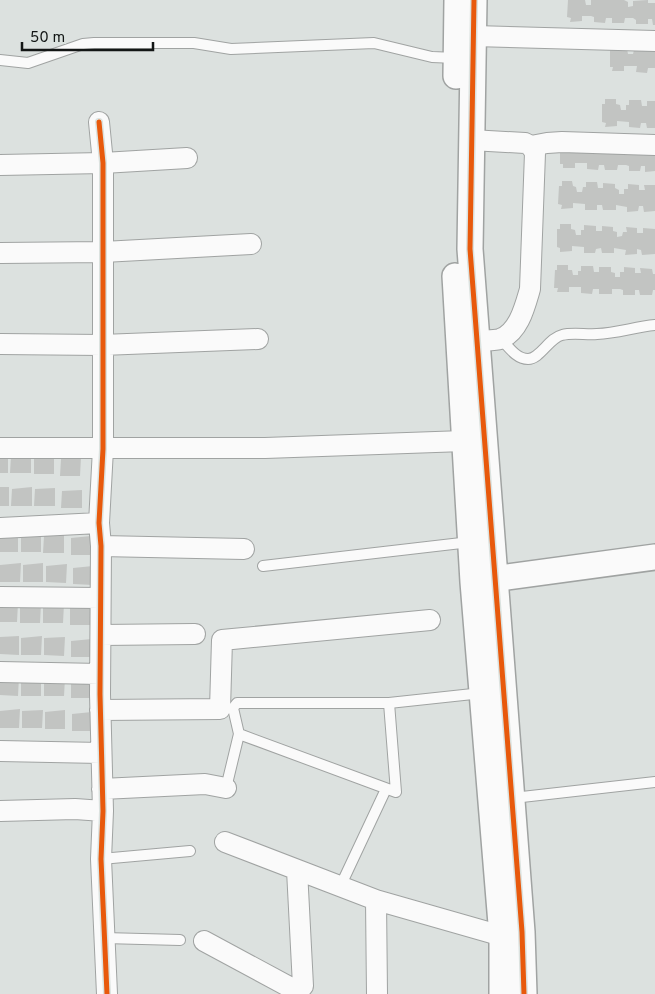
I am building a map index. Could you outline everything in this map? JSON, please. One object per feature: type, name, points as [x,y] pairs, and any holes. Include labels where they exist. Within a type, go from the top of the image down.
[{"type":"street","points":[[457,0],[468,51],[471,140],[470,249],[489,340],[482,693],[502,936],[502,994]]},
{"type":"street","points":[[474,0],[468,51],[454,247],[471,542],[484,580],[512,798],[522,932],[524,994]]},
{"type":"street","points":[[468,51],[655,41]]},
{"type":"street","points":[[100,122],[103,252],[103,449],[99,523],[102,546],[100,710],[103,811],[101,859],[107,994]]},
{"type":"street","points":[[471,140],[525,143],[531,146],[535,152],[530,290],[517,324],[509,333],[489,340]]},
{"type":"street","points":[[531,146],[562,142],[655,145]]},
{"type":"street","points":[[0,165],[102,163],[187,158]]},
{"type":"street","points":[[0,253],[103,252],[251,244]]},
{"type":"street","points":[[0,344],[102,345],[258,339]]},
{"type":"street","points":[[0,448],[265,448],[464,441]]},
{"type":"street","points":[[0,528],[99,523]]},
{"type":"street","points":[[102,546],[244,549]]},
{"type":"street","points":[[484,580],[655,557]]},
{"type":"street","points":[[0,597],[100,598]]},
{"type":"street","points":[[100,710],[220,709],[222,640],[430,620]]},
{"type":"street","points":[[100,634],[195,634]]},
{"type":"street","points":[[0,672],[100,674]]},
{"type":"street","points":[[0,751],[101,753]]},
{"type":"street","points":[[102,789],[205,784],[226,788]]},
{"type":"street","points":[[0,810],[75,809],[103,811]]},
{"type":"street","points":[[225,842],[376,900],[502,936]]},
{"type":"street","points":[[204,941],[295,990],[300,989],[303,986],[297,870]]},
{"type":"street","points":[[376,900],[376,994]]},
{"type":"lane","points":[[0,60],[28,63],[83,44],[94,43],[194,43],[231,49],[374,43],[432,57],[468,51]]},
{"type":"lane","points":[[489,340],[527,359],[533,358],[555,337],[564,334],[595,334],[655,324]]},
{"type":"lane","points":[[263,566],[471,542]]},
{"type":"lane","points":[[226,788],[239,734],[233,708],[237,703],[389,703],[482,693]]},
{"type":"lane","points":[[239,734],[396,792],[389,703]]},
{"type":"lane","points":[[512,798],[655,782]]},
{"type":"lane","points":[[340,887],[386,788]]},
{"type":"lane","points":[[101,859],[190,851]]},
{"type":"lane","points":[[104,938],[180,940]]},
{"type":"building","points":[[568,0],[585,0],[586,5],[591,5],[591,0],[624,0],[628,2],[628,7],[633,6],[633,1],[648,0],[648,3],[655,3],[655,25],[653,25],[652,19],[648,19],[648,24],[636,24],[636,20],[633,18],[625,18],[624,23],[612,23],[612,18],[606,18],[605,23],[594,22],[594,17],[591,16],[582,16],[582,21],[570,22],[571,18],[567,17]]},
{"type":"building","points":[[610,49],[627,49],[628,54],[633,54],[634,50],[655,51],[655,68],[648,68],[647,73],[636,72],[637,66],[624,66],[624,71],[612,71],[613,67],[610,67]]},
{"type":"building","points":[[605,99],[616,99],[616,104],[620,105],[621,110],[626,110],[629,100],[641,100],[642,106],[647,106],[647,101],[655,101],[655,128],[647,128],[646,123],[641,123],[640,128],[629,127],[629,122],[617,121],[617,126],[605,127],[606,123],[602,122],[602,104],[605,104]]},
{"type":"building","points":[[655,145],[655,171],[645,172],[645,166],[641,166],[640,171],[629,171],[629,166],[626,165],[618,165],[617,170],[605,170],[604,165],[599,165],[598,170],[587,169],[587,163],[575,163],[575,168],[563,168],[563,164],[560,164],[560,146]]},
{"type":"building","points":[[562,181],[572,181],[577,192],[582,192],[583,187],[586,187],[586,182],[597,182],[598,188],[603,188],[603,183],[615,184],[619,194],[624,194],[624,189],[628,189],[628,184],[639,185],[639,190],[645,190],[644,185],[655,185],[655,211],[644,212],[643,206],[639,206],[638,211],[627,212],[627,207],[616,205],[616,210],[603,210],[602,205],[597,205],[597,210],[585,210],[585,204],[573,203],[573,208],[561,209],[562,205],[558,204],[559,186],[562,186]]},
{"type":"building","points":[[560,224],[571,224],[571,229],[575,230],[576,235],[581,235],[584,225],[596,226],[596,231],[602,231],[602,226],[613,227],[613,231],[617,232],[617,237],[622,236],[623,232],[627,232],[626,227],[637,228],[637,233],[643,233],[643,228],[655,229],[655,254],[642,255],[641,250],[637,249],[637,254],[625,255],[626,250],[614,248],[614,253],[602,253],[601,248],[596,249],[595,253],[584,253],[584,247],[572,246],[572,251],[560,252],[560,248],[557,247],[557,229],[560,229]]},
{"type":"building","points":[[557,265],[568,265],[568,270],[572,270],[573,275],[578,275],[578,271],[581,271],[581,266],[593,266],[594,272],[599,272],[599,267],[611,267],[611,272],[615,273],[615,277],[620,277],[620,272],[624,272],[624,267],[635,268],[635,273],[641,273],[640,268],[652,269],[653,274],[655,274],[655,290],[653,290],[652,295],[640,295],[639,290],[635,290],[635,295],[623,295],[623,290],[620,289],[612,289],[612,294],[599,294],[599,289],[593,289],[592,294],[581,293],[581,287],[569,287],[569,292],[557,292],[558,288],[554,288]]},
{"type":"building","points":[[8,454],[8,473],[0,473],[0,455]]},
{"type":"building","points":[[31,455],[31,473],[10,473],[11,456]]},
{"type":"building","points":[[54,455],[54,474],[34,474],[34,457]]},
{"type":"building","points":[[81,457],[80,476],[60,476],[61,459]]},
{"type":"building","points":[[0,487],[9,487],[9,506],[0,506]]},
{"type":"building","points":[[32,487],[32,506],[11,506],[12,489]]},
{"type":"building","points":[[55,488],[55,506],[34,506],[35,489]]},
{"type":"building","points":[[82,490],[82,508],[61,508],[62,491]]},
{"type":"building","points":[[18,533],[18,552],[0,552],[0,535]]},
{"type":"building","points":[[41,534],[41,552],[21,552],[21,535]]},
{"type":"building","points":[[64,534],[64,553],[43,553],[44,536]]},
{"type":"building","points":[[91,536],[91,555],[71,555],[71,538]]},
{"type":"building","points":[[21,563],[20,582],[0,582],[0,565]]},
{"type":"building","points":[[43,563],[43,582],[23,582],[23,565]]},
{"type":"building","points":[[67,564],[66,583],[46,582],[46,566]]},
{"type":"building","points":[[93,566],[93,585],[73,584],[73,568]]},
{"type":"building","points":[[18,603],[17,622],[0,622],[0,605]]},
{"type":"building","points":[[41,604],[40,623],[20,623],[20,606]]},
{"type":"building","points":[[64,604],[63,623],[43,623],[43,606]]},
{"type":"building","points":[[91,606],[90,625],[70,625],[70,608]]},
{"type":"building","points":[[19,636],[19,655],[0,654],[0,637]]},
{"type":"building","points":[[42,636],[41,655],[21,655],[21,638]]},
{"type":"building","points":[[65,637],[64,656],[44,655],[44,638]]},
{"type":"building","points":[[92,639],[91,657],[71,657],[71,641]]},
{"type":"building","points":[[19,677],[18,696],[0,695],[0,678]]},
{"type":"building","points":[[41,677],[41,696],[21,696],[21,679]]},
{"type":"building","points":[[65,678],[64,696],[44,696],[44,679]]},
{"type":"building","points":[[91,680],[91,698],[71,698],[71,681]]},
{"type":"building","points":[[20,709],[19,728],[0,728],[0,711]]},
{"type":"building","points":[[43,710],[42,728],[22,728],[22,711]]},
{"type":"building","points":[[65,710],[65,729],[45,729],[45,712]]},
{"type":"building","points":[[92,712],[92,731],[72,731],[72,714]]},
{"type":"cycle path","points":[[474,0],[470,249],[522,932],[524,994]]},
{"type":"cycle path","points":[[99,122],[103,163],[103,449],[99,523],[101,546],[100,694],[103,811],[101,859],[107,994]]}]
